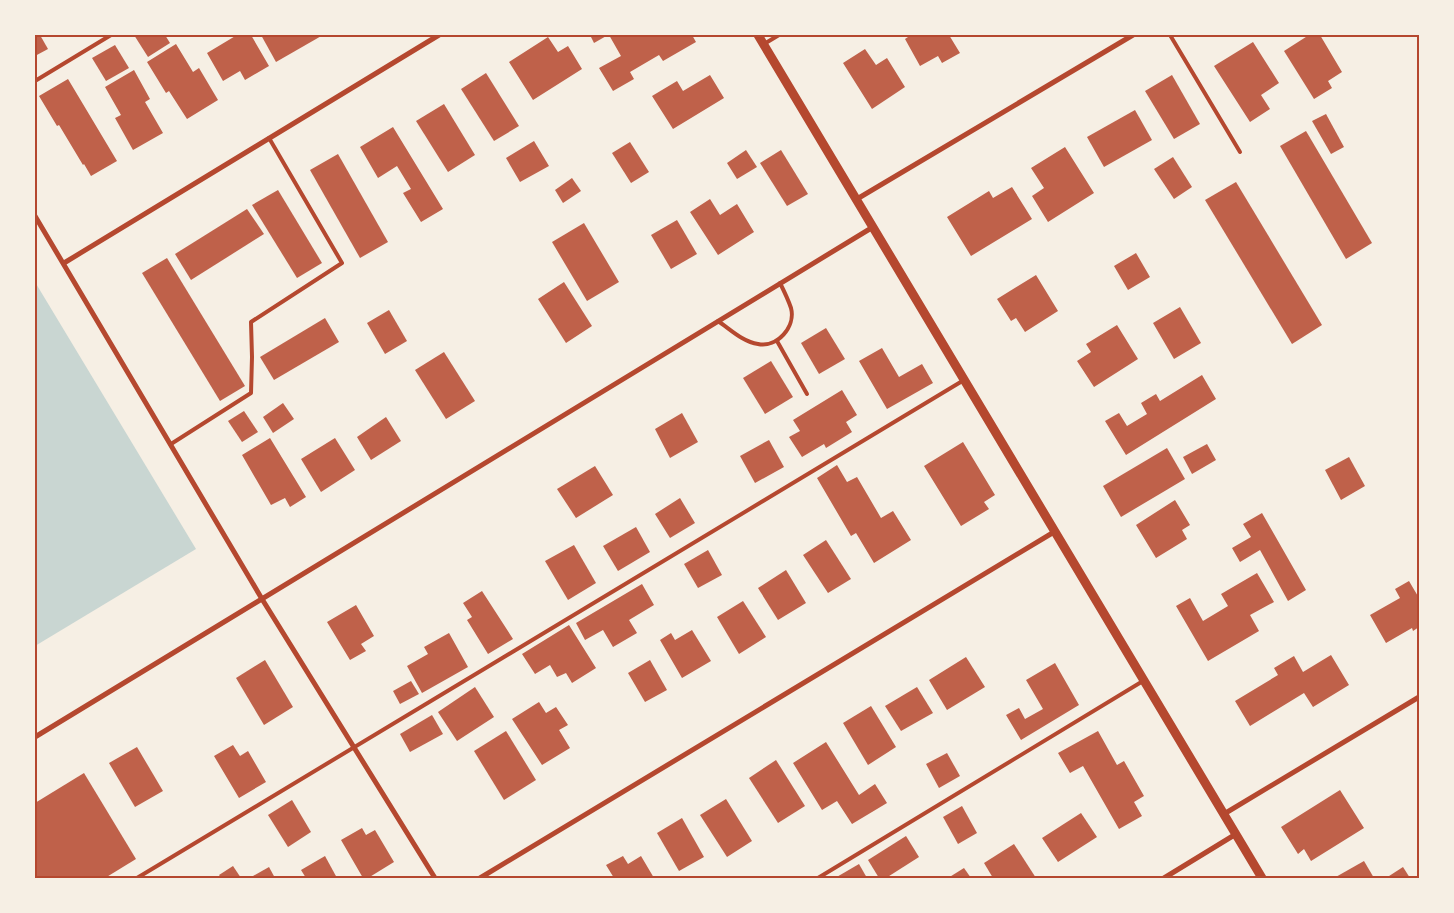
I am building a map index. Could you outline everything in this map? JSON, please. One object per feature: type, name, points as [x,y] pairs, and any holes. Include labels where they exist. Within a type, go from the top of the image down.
[{"type":"street","points":[[64,263],[439,35]]},
{"type":"street","points":[[758,35],[1262,878]]},
{"type":"street","points":[[857,199],[1133,35]]},
{"type":"street","points":[[35,216],[262,599],[435,878]]},
{"type":"street","points":[[35,736],[872,227]]},
{"type":"street","points":[[480,878],[1054,532]]},
{"type":"street","points":[[1224,814],[1419,697]]},
{"type":"street","points":[[1164,878],[1236,834]]},
{"type":"lane","points":[[35,82],[112,35]]},
{"type":"lane","points":[[763,44],[779,35]]},
{"type":"lane","points":[[1170,35],[1240,152]]},
{"type":"lane","points":[[171,444],[251,393],[251,322],[342,263],[269,138]]},
{"type":"lane","points":[[718,321],[756,344],[769,345],[781,339],[789,328],[791,310],[780,283]]},
{"type":"lane","points":[[777,341],[807,394]]},
{"type":"lane","points":[[137,878],[964,380]]},
{"type":"lane","points":[[818,878],[1143,681]]},
{"type":"shaded area","points":[[35,282],[196,549],[35,646]]},
{"type":"building","points":[[35,35],[40,35],[48,49],[35,56]]},
{"type":"building","points":[[134,35],[165,35],[170,43],[148,57]]},
{"type":"building","points":[[237,35],[251,35],[269,66],[245,80],[240,71],[223,81],[207,53]]},
{"type":"building","points":[[261,35],[323,35],[276,62]]},
{"type":"building","points":[[590,35],[608,35],[594,43]]},
{"type":"building","points":[[609,35],[692,35],[696,42],[663,61],[659,55],[630,72],[634,79],[613,91],[599,68],[621,56]]},
{"type":"building","points":[[911,35],[949,35],[960,53],[942,63],[938,56],[920,66],[905,39]]},
{"type":"building","points":[[1309,35],[1320,35],[1342,72],[1328,81],[1332,88],[1314,99],[1284,51]]},
{"type":"building","points":[[548,37],[558,52],[568,46],[582,69],[533,100],[509,62]]},
{"type":"building","points":[[1253,42],[1279,83],[1261,95],[1270,109],[1250,122],[1214,66]]},
{"type":"building","points":[[176,44],[193,72],[199,68],[218,100],[187,119],[169,91],[166,93],[147,62]]},
{"type":"building","points":[[115,45],[129,68],[106,81],[92,58]]},
{"type":"building","points":[[865,49],[876,65],[887,58],[905,87],[872,109],[843,63]]},
{"type":"building","points":[[134,70],[150,99],[145,102],[163,133],[133,150],[115,118],[121,115],[105,87]]},
{"type":"building","points":[[486,73],[519,126],[494,141],[461,89]]},
{"type":"building","points":[[710,75],[724,98],[673,129],[652,96],[677,81],[683,91]]},
{"type":"building","points":[[1172,75],[1200,124],[1174,139],[1145,91]]},
{"type":"building","points":[[68,79],[117,161],[91,176],[39,96]]},
{"type":"building","points":[[444,104],[475,155],[448,172],[416,121]]},
{"type":"building","points":[[1135,110],[1152,140],[1104,167],[1087,137]]},
{"type":"building","points":[[1326,114],[1344,147],[1331,154],[1312,121]]},
{"type":"building","points":[[393,127],[443,209],[421,222],[403,193],[411,189],[397,166],[378,178],[360,147]]},
{"type":"building","points":[[1306,131],[1372,243],[1346,259],[1280,146]]},
{"type":"building","points":[[534,141],[549,166],[520,182],[506,158]]},
{"type":"building","points":[[630,142],[649,172],[631,183],[612,153]]},
{"type":"building","points":[[1065,147],[1094,193],[1048,222],[1032,196],[1044,188],[1031,168]]},
{"type":"building","points":[[746,150],[757,167],[737,179],[727,163]]},
{"type":"building","points":[[781,150],[808,194],[787,206],[760,163]]},
{"type":"building","points":[[338,154],[388,242],[360,258],[310,170]]},
{"type":"building","points":[[1173,157],[1192,187],[1174,199],[1154,169]]},
{"type":"building","points":[[572,178],[581,191],[563,203],[555,190]]},
{"type":"building","points":[[1236,182],[1322,325],[1292,344],[1205,200]]},
{"type":"building","points":[[1012,187],[1032,219],[971,256],[947,217],[989,191],[993,198]]},
{"type":"building","points":[[278,190],[322,263],[297,278],[252,205]]},
{"type":"building","points":[[710,199],[720,215],[737,204],[754,232],[718,255],[690,212]]},
{"type":"building","points":[[247,209],[264,234],[191,280],[175,254]]},
{"type":"building","points":[[677,220],[697,254],[671,269],[651,235]]},
{"type":"building","points":[[584,223],[619,282],[587,301],[552,242]]},
{"type":"building","points":[[1136,253],[1150,277],[1128,290],[1114,266]]},
{"type":"building","points":[[167,258],[245,386],[220,401],[142,273]]},
{"type":"building","points":[[1036,275],[1058,311],[1025,332],[1016,318],[1011,321],[997,299]]},
{"type":"building","points":[[564,282],[592,326],[566,343],[538,299]]},
{"type":"building","points":[[1180,307],[1201,343],[1174,359],[1153,323]]},
{"type":"building","points":[[389,310],[407,341],[385,354],[367,323]]},
{"type":"building","points":[[325,318],[339,342],[274,380],[260,357]]},
{"type":"building","points":[[1117,325],[1138,359],[1094,387],[1077,361],[1091,352],[1086,344]]},
{"type":"building","points":[[826,328],[845,359],[819,374],[801,343]]},
{"type":"building","points":[[882,348],[899,377],[922,364],[933,383],[887,409],[859,361]]},
{"type":"building","points":[[444,352],[475,401],[446,419],[415,370]]},
{"type":"building","points":[[771,361],[793,397],[765,414],[743,378]]},
{"type":"building","points":[[1202,375],[1216,399],[1126,455],[1105,421],[1119,413],[1127,426],[1147,414],[1141,403],[1156,394],[1160,401]]},
{"type":"building","points":[[842,390],[857,415],[846,422],[852,432],[826,448],[824,444],[802,457],[789,437],[800,431],[793,420]]},
{"type":"building","points":[[283,403],[294,419],[273,433],[263,417]]},
{"type":"building","points":[[244,411],[258,432],[242,442],[228,421]]},
{"type":"building","points":[[682,413],[698,442],[670,458],[655,429]]},
{"type":"building","points":[[386,417],[401,441],[371,460],[357,437]]},
{"type":"building","points":[[270,438],[306,497],[290,507],[285,498],[271,505],[242,455]]},
{"type":"building","points":[[335,438],[355,470],[321,492],[301,459]]},
{"type":"building","points":[[769,440],[784,467],[755,483],[740,456]]},
{"type":"building","points":[[963,442],[995,495],[984,502],[989,509],[961,526],[924,466]]},
{"type":"building","points":[[1207,444],[1216,460],[1192,474],[1183,457]]},
{"type":"building","points":[[1167,448],[1185,479],[1121,517],[1103,486]]},
{"type":"building","points":[[1349,457],[1365,486],[1341,500],[1325,470]]},
{"type":"building","points":[[837,465],[847,482],[857,477],[881,518],[893,511],[911,540],[874,563],[856,533],[851,536],[817,478]]},
{"type":"building","points":[[595,466],[613,495],[576,518],[557,489]]},
{"type":"building","points":[[680,498],[695,523],[670,538],[655,514]]},
{"type":"building","points":[[1175,500],[1190,525],[1182,530],[1187,539],[1156,558],[1136,525]]},
{"type":"building","points":[[1262,513],[1306,590],[1288,601],[1260,550],[1240,562],[1232,548],[1251,537],[1243,524]]},
{"type":"building","points":[[636,527],[650,552],[618,571],[603,546]]},
{"type":"building","points":[[826,540],[851,579],[828,593],[803,555]]},
{"type":"building","points":[[574,545],[596,583],[568,600],[545,561]]},
{"type":"building","points":[[708,550],[722,575],[698,588],[684,564]]},
{"type":"building","points":[[786,570],[806,603],[778,620],[758,588]]},
{"type":"building","points":[[1257,573],[1274,602],[1250,615],[1259,631],[1208,661],[1176,606],[1190,598],[1203,621],[1228,606],[1221,594]]},
{"type":"building","points":[[1409,581],[1419,598],[1419,627],[1413,631],[1412,628],[1386,643],[1370,615],[1400,598],[1395,589]]},
{"type":"building","points":[[642,584],[654,605],[629,620],[637,633],[613,647],[603,630],[585,640],[576,623]]},
{"type":"building","points":[[482,591],[513,639],[488,654],[467,620],[472,617],[463,603]]},
{"type":"building","points":[[743,601],[766,637],[739,654],[717,617]]},
{"type":"building","points":[[356,605],[374,636],[361,644],[366,651],[350,660],[327,622]]},
{"type":"building","points":[[569,625],[596,668],[572,683],[566,673],[557,677],[550,665],[535,674],[522,654]]},
{"type":"building","points":[[692,630],[711,661],[682,678],[660,640],[671,633],[675,640]]},
{"type":"building","points":[[449,633],[468,667],[422,693],[407,666],[428,654],[424,647]]},
{"type":"building","points":[[1331,655],[1349,685],[1313,707],[1304,693],[1250,726],[1235,701],[1278,675],[1274,668],[1294,656],[1303,672]]},
{"type":"building","points":[[966,657],[985,687],[947,710],[929,680]]},
{"type":"building","points":[[265,660],[293,707],[264,725],[236,678]]},
{"type":"building","points":[[650,660],[667,690],[645,702],[628,673]]},
{"type":"building","points":[[1055,663],[1079,705],[1021,740],[1006,715],[1019,708],[1025,719],[1043,709],[1026,680]]},
{"type":"building","points":[[411,681],[419,694],[400,704],[393,691]]},
{"type":"building","points":[[475,687],[494,717],[457,741],[438,712]]},
{"type":"building","points":[[917,687],[933,713],[901,731],[885,706]]},
{"type":"building","points":[[539,702],[546,713],[556,707],[568,725],[559,730],[570,748],[542,765],[512,719]]},
{"type":"building","points":[[871,706],[896,747],[868,765],[843,723]]},
{"type":"building","points":[[432,715],[443,734],[410,752],[400,734]]},
{"type":"building","points":[[506,731],[536,780],[504,800],[474,751]]},
{"type":"building","points":[[1098,731],[1117,765],[1124,761],[1144,796],[1134,802],[1142,816],[1119,829],[1083,766],[1070,773],[1058,753]]},
{"type":"building","points":[[826,742],[859,795],[875,784],[887,803],[852,824],[837,801],[822,810],[793,763]]},
{"type":"building","points":[[233,745],[240,756],[248,751],[266,782],[239,798],[214,756]]},
{"type":"building","points":[[137,747],[163,791],[135,807],[109,763]]},
{"type":"building","points":[[947,753],[960,776],[939,788],[926,764]]},
{"type":"building","points":[[776,760],[805,806],[778,823],[749,778]]},
{"type":"building","points":[[84,773],[136,859],[105,878],[35,878],[35,803]]},
{"type":"building","points":[[1340,790],[1364,828],[1311,861],[1304,849],[1298,854],[1281,827]]},
{"type":"building","points":[[726,799],[752,841],[727,857],[700,815]]},
{"type":"building","points":[[292,800],[311,832],[288,847],[268,815]]},
{"type":"building","points":[[962,806],[977,833],[958,844],[943,817]]},
{"type":"building","points":[[1081,813],[1097,837],[1058,862],[1042,838]]},
{"type":"building","points":[[682,818],[704,857],[679,871],[657,833]]},
{"type":"building","points":[[362,828],[366,835],[375,830],[394,862],[368,878],[363,878],[341,840]]},
{"type":"building","points":[[906,836],[919,857],[886,878],[879,878],[868,860]]},
{"type":"building","points":[[1014,844],[1036,878],[993,878],[984,863]]},
{"type":"building","points":[[325,856],[337,878],[306,878],[301,870]]},
{"type":"building","points":[[623,856],[628,864],[641,856],[654,878],[614,878],[606,865]]},
{"type":"building","points":[[1364,861],[1374,878],[1334,878]]},
{"type":"building","points":[[859,864],[867,878],[835,878]]},
{"type":"building","points":[[233,866],[241,878],[221,878],[219,875]]},
{"type":"building","points":[[269,867],[275,878],[254,878],[253,876]]},
{"type":"building","points":[[1403,867],[1410,878],[1386,878]]},
{"type":"building","points":[[964,868],[971,878],[948,878]]}]
